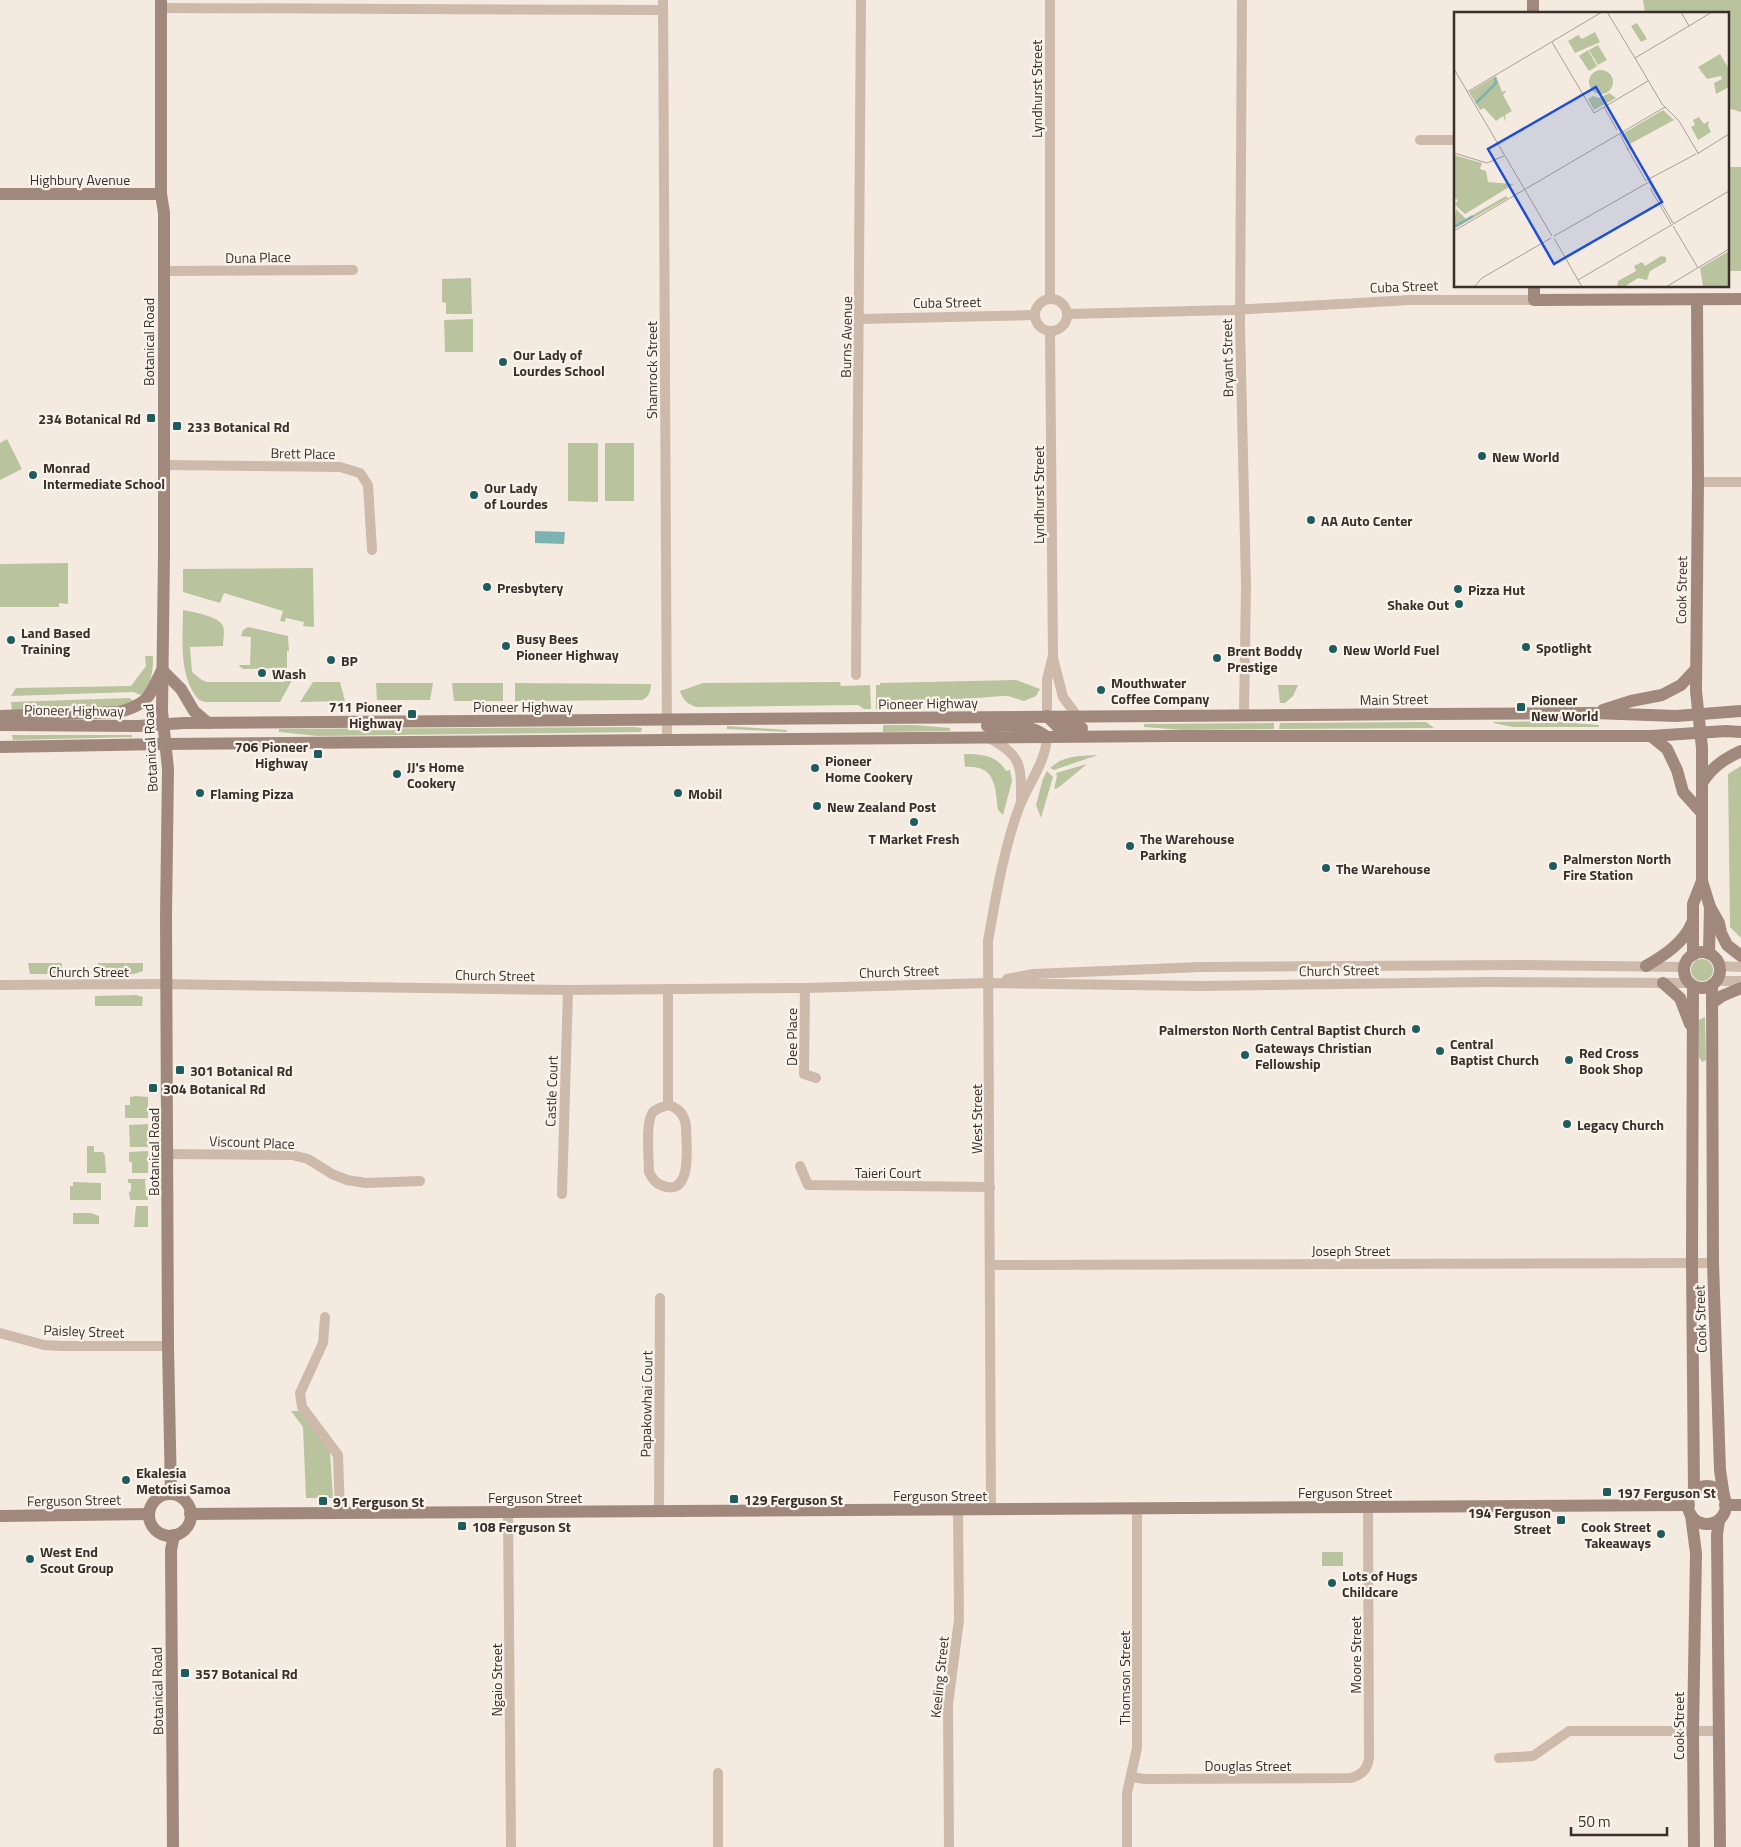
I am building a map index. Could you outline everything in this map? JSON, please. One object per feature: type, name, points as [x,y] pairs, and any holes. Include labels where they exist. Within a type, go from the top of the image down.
[{"type":"main road","name":"Botanical Road","points":[[161,4],[161,194],[164,213],[162,711],[168,769],[167,1154],[171,1494]]},
{"type":"main road","name":"Highbury Avenue","points":[[0,194],[161,194]]},
{"type":"main road","points":[[1534,288],[1534,300]]},
{"type":"main road","name":"Cuba Street","points":[[1534,300],[1741,299]]},
{"type":"main road","name":"Cook Street","points":[[1697,300],[1696,669],[1701,734],[1702,881],[1710,907],[1709,953]]},
{"type":"main road","points":[[1593,713],[1631,701],[1662,695],[1682,685],[1696,669]]},
{"type":"main road","points":[[0,716],[119,712],[130,709],[148,699],[162,670],[182,689],[194,711],[208,723]]},
{"type":"main road","name":"Main Street","points":[[1047,716],[1593,713],[1676,716],[1741,711]]},
{"type":"main road","name":"Pioneer Highway","points":[[0,725],[1047,716]]},
{"type":"main road","points":[[1047,716],[1063,728],[1139,729],[1171,736]]},
{"type":"main road","points":[[931,718],[957,724],[1027,726],[1047,737]]},
{"type":"main road","points":[[836,719],[838,738]]},
{"type":"main road","points":[[0,747],[667,739],[1651,736],[1726,731],[1741,732]]},
{"type":"main road","points":[[1651,736],[1667,749],[1677,770],[1683,792],[1702,813]]},
{"type":"main road","points":[[1702,783],[1718,763],[1741,751]]},
{"type":"main road","name":"Cook Street","points":[[1692,955],[1693,904],[1702,881]]},
{"type":"main road","points":[[1710,907],[1719,922],[1721,933],[1727,945],[1741,956]]},
{"type":"main road","points":[[1646,966],[1669,952],[1686,934],[1693,920]]},
{"type":"main road","points":[[1684,967],[1689,958],[1698,952],[1709,953],[1718,961],[1720,966]]},
{"type":"main road","name":"Cook Street","points":[[1720,966],[1719,976],[1714,983],[1712,1003],[1712,1263],[1720,1470],[1725,1501]]},
{"type":"main road","name":"Cook Street","points":[[1684,967],[1686,978],[1692,984],[1693,1036],[1694,1492]]},
{"type":"main road","points":[[1663,983],[1680,998],[1693,1036]]},
{"type":"main road","points":[[1692,984],[1703,988],[1714,983]]},
{"type":"main road","points":[[1712,1003],[1722,996],[1741,988]]},
{"type":"main road","points":[[1693,1071],[1712,1072]]},
{"type":"main road","points":[[1693,1140],[1712,1140]]},
{"type":"main road","points":[[1719,1520],[1705,1524],[1699,1522],[1690,1510],[1694,1492],[1699,1488],[1710,1486],[1716,1488],[1725,1501],[1724,1512],[1719,1520],[1717,1535],[1720,1847]]},
{"type":"main road","points":[[171,1494],[182,1498],[189,1508],[190,1514],[188,1525],[184,1530],[168,1536],[156,1531],[150,1521],[149,1514],[155,1500],[160,1496],[171,1494]]},
{"type":"main road","points":[[1725,1501],[1741,1505]]},
{"type":"main road","name":"Ferguson Street","points":[[190,1514],[1368,1506],[1690,1510]]},
{"type":"main road","name":"Cook Street","points":[[1690,1510],[1696,1553],[1693,1732],[1694,1847]]},
{"type":"main road","name":"Ferguson Street","points":[[0,1516],[149,1514]]},
{"type":"main road","name":"Botanical Road","points":[[173,1847],[171,1550],[174,1535]]},
{"type":"street","name":"Burns Avenue","points":[[856,675],[861,0]]},
{"type":"street","name":"Lyndhurst Street","points":[[1050,0],[1050,298]]},
{"type":"street","name":"Bryant Street","points":[[1242,0],[1240,310],[1246,595],[1244,715]]},
{"type":"street","points":[[161,4],[663,5]]},
{"type":"street","name":"Shamrock Street","points":[[663,5],[667,739]]},
{"type":"street","points":[[1420,140],[1454,140]]},
{"type":"street","name":"Duna Place","points":[[163,272],[353,270]]},
{"type":"street","points":[[1050,298],[1062,302],[1068,314],[1066,323],[1059,329],[1050,331],[1040,326],[1035,315],[1042,301],[1050,298]]},
{"type":"street","name":"Cuba Street","points":[[1068,314],[1240,310],[1410,300],[1534,300]]},
{"type":"street","name":"Cuba Street","points":[[860,319],[1035,315]]},
{"type":"street","name":"Lyndhurst Street","points":[[1050,331],[1053,658],[1063,697],[1077,716]]},
{"type":"street","name":"Brett Place","points":[[164,464],[340,467],[360,472],[368,485],[372,550]]},
{"type":"street","points":[[1698,482],[1741,482]]},
{"type":"street","name":"Lyndhurst Street","points":[[1047,716],[1047,680],[1053,658]]},
{"type":"street","points":[[987,737],[1007,749],[1018,762],[1021,777],[1020,805]]},
{"type":"street","name":"West Street","points":[[991,1510],[988,940],[998,880],[1020,805],[1044,756],[1047,737]]},
{"type":"street","name":"Church Street","points":[[989,983],[1033,974],[1200,967],[1512,965],[1684,967]]},
{"type":"street","points":[[1720,966],[1741,967]]},
{"type":"street","points":[[1714,983],[1741,981]]},
{"type":"street","name":"Church Street","points":[[0,985],[568,990],[805,988],[989,983],[1202,986],[1487,982],[1692,984]]},
{"type":"street","name":"Dee Place","points":[[805,988],[804,1074],[816,1078]]},
{"type":"street","points":[[668,989],[668,1105]]},
{"type":"street","name":"Castle Court","points":[[562,1194],[568,990]]},
{"type":"street","points":[[668,1105],[679,1110],[683,1115],[686,1127],[686,1170],[684,1178],[679,1184],[672,1187],[658,1184],[649,1172],[649,1126],[651,1116],[654,1112],[668,1105]]},
{"type":"street","name":"Viscount Place","points":[[167,1154],[292,1155],[308,1159],[332,1174],[346,1180],[366,1183],[420,1182]]},
{"type":"street","name":"Taieri Court","points":[[800,1166],[808,1185],[990,1187]]},
{"type":"street","name":"Joseph Street","points":[[990,1265],[1712,1263]]},
{"type":"street","name":"Papakowhai Court","points":[[660,1298],[660,1512]]},
{"type":"street","points":[[325,1317],[323,1343],[300,1394],[302,1407],[338,1455],[340,1514]]},
{"type":"street","name":"Paisley Street","points":[[0,1333],[44,1345],[168,1346]]},
{"type":"street","name":"Moore Street","points":[[1363,1772],[1368,1766],[1369,1758],[1368,1506]]},
{"type":"street","name":"Thomson Street","points":[[1127,1847],[1127,1793],[1137,1748],[1137,1508]]},
{"type":"street","name":"Keeling Street","points":[[949,1847],[948,1704],[959,1620],[958,1510]]},
{"type":"street","name":"Ngaio Street","points":[[508,1513],[511,1847]]},
{"type":"street","points":[[1499,1758],[1533,1756],[1569,1731],[1720,1731]]},
{"type":"street","name":"Douglas Street","points":[[1132,1777],[1144,1779],[1351,1778],[1363,1772]]},
{"type":"street","points":[[718,1773],[718,1847]]},
{"type":"green space","points":[[1643,0],[1741,0],[1741,112],[1728,108],[1728,12],[1645,12]]},
{"type":"green space","points":[[1728,167],[1741,167],[1741,271],[1728,271]]},
{"type":"green space","points":[[471,278],[472,314],[446,314],[446,303],[442,302],[442,279]]},
{"type":"green space","points":[[473,319],[473,352],[445,352],[444,320]]},
{"type":"green space","points":[[7,439],[22,469],[0,480],[0,443]]},
{"type":"green space","points":[[568,443],[598,443],[598,502],[568,501]]},
{"type":"green space","points":[[605,443],[634,443],[634,501],[605,501]]},
{"type":"green space","points":[[68,563],[68,604],[59,603],[59,607],[0,607],[0,564]]},
{"type":"green space","points":[[313,568],[314,627],[303,626],[304,622],[286,618],[285,622],[280,621],[283,611],[224,593],[220,603],[183,592],[183,569]]},
{"type":"green space","points":[[183,610],[211,617],[221,623],[224,628],[223,646],[190,647],[192,672],[207,682],[283,682],[290,679],[292,680],[280,702],[205,702],[199,700],[192,690],[185,669],[183,657]]},
{"type":"green space","points":[[248,627],[288,636],[287,668],[244,669],[240,667],[239,665],[250,665],[251,637],[241,636],[243,630]]},
{"type":"green space","points":[[145,656],[153,656],[153,667],[148,687],[141,695],[133,692],[11,696],[16,688],[131,686],[146,666]]},
{"type":"green space","points":[[1016,680],[1040,689],[1036,696],[1024,701],[1001,696],[896,705],[889,708],[876,709],[876,685],[880,685],[880,683]]},
{"type":"green space","points":[[313,682],[340,682],[345,701],[300,702]]},
{"type":"green space","points":[[840,682],[841,686],[870,685],[871,709],[864,709],[858,705],[696,707],[690,705],[682,697],[680,691],[703,683]]},
{"type":"green space","points":[[376,683],[433,683],[430,700],[377,700]]},
{"type":"green space","points":[[452,683],[503,683],[503,701],[454,701]]},
{"type":"green space","points":[[515,683],[651,684],[651,689],[649,694],[642,700],[515,701]]},
{"type":"green space","points":[[1278,685],[1298,685],[1293,696],[1285,703],[1280,703]]},
{"type":"green space","points":[[129,698],[135,701],[117,708],[12,711],[11,702]]},
{"type":"green space","points":[[1549,721],[1599,725],[1599,727],[1513,727],[1493,723],[1494,722]]},
{"type":"green space","points":[[1426,722],[1434,728],[1279,729],[1280,723]]},
{"type":"green space","points":[[1274,723],[1274,729],[1183,730],[1144,727],[1144,724]]},
{"type":"green space","points":[[883,725],[950,728],[950,731],[883,732]]},
{"type":"green space","points":[[727,726],[787,730],[787,732],[727,729]]},
{"type":"green space","points":[[642,728],[641,732],[317,736],[279,732],[279,729]]},
{"type":"green space","points":[[12,735],[132,735],[132,737],[13,740]]},
{"type":"green space","points":[[964,754],[988,756],[998,762],[1006,771],[1010,770],[1012,781],[1003,815],[998,810],[992,779],[983,770],[975,767],[965,767]]},
{"type":"green space","points":[[1098,755],[1054,770],[1050,768],[1067,758]]},
{"type":"green space","points":[[1087,764],[1058,788],[1054,789],[1056,773]]},
{"type":"green space","points":[[1741,766],[1741,938],[1730,927],[1728,774]]},
{"type":"green space","points":[[1047,771],[1053,777],[1041,818],[1036,805]]},
{"type":"green space","points":[[1702,959],[1710,962],[1713,970],[1710,978],[1702,981],[1694,978],[1691,970],[1694,962]]},
{"type":"green space","points":[[28,963],[62,963],[61,974],[30,974]]},
{"type":"green space","points":[[98,963],[143,963],[143,971],[134,974],[99,974]]},
{"type":"green space","points":[[136,995],[143,997],[142,1006],[95,1006],[95,996]]},
{"type":"green space","points":[[1705,1017],[1706,1060],[1702,1062],[1699,1057],[1699,1020]]},
{"type":"green space","points":[[130,1097],[148,1097],[148,1118],[125,1118],[125,1105],[130,1105]]},
{"type":"green space","points":[[148,1124],[148,1147],[130,1147],[129,1125]]},
{"type":"green space","points":[[87,1146],[94,1146],[94,1152],[103,1152],[106,1173],[87,1173]]},
{"type":"green space","points":[[148,1151],[148,1173],[132,1173],[132,1162],[129,1162],[129,1152]]},
{"type":"green space","points":[[128,1179],[148,1179],[145,1180],[148,1200],[130,1200],[131,1183],[128,1183]]},
{"type":"green space","points":[[73,1182],[101,1183],[101,1200],[70,1200],[70,1186],[73,1186]]},
{"type":"green space","points":[[136,1206],[148,1206],[148,1227],[134,1227]]},
{"type":"green space","points":[[73,1213],[91,1213],[99,1216],[99,1224],[73,1224]]},
{"type":"green space","points":[[291,1411],[301,1411],[330,1452],[333,1498],[306,1498],[303,1427]]},
{"type":"green space","points":[[1322,1552],[1343,1552],[1343,1566],[1322,1566]]},
{"type":"water","points":[[535,531],[565,532],[564,544],[535,543]]},
{"type":"place","name":"Our Lady of Lourdes School","points":[[503,362]]},
{"type":"place","name":"234 Botanical Rd","points":[[151,418]]},
{"type":"place","name":"233 Botanical Rd","points":[[177,426]]},
{"type":"place","name":"New World","points":[[1482,456]]},
{"type":"place","name":"Monrad Intermediate School","points":[[33,475]]},
{"type":"place","name":"Our Lady of Lourdes","points":[[474,495]]},
{"type":"place","name":"AA Auto Center","points":[[1311,520]]},
{"type":"place","name":"Presbytery","points":[[487,587]]},
{"type":"place","name":"Pizza Hut","points":[[1458,589]]},
{"type":"place","name":"Shake Out","points":[[1459,604]]},
{"type":"place","name":"Land Based Training","points":[[11,640]]},
{"type":"place","name":"Busy Bees Pioneer Highway","points":[[506,646]]},
{"type":"place","name":"Spotlight","points":[[1526,647]]},
{"type":"place","name":"New World Fuel","points":[[1333,649]]},
{"type":"place","name":"Brent Boddy Prestige","points":[[1217,658]]},
{"type":"place","name":"BP","points":[[331,660]]},
{"type":"place","name":"Wash","points":[[262,673]]},
{"type":"place","name":"Mouthwater Coffee Company","points":[[1101,690]]},
{"type":"place","name":"Pioneer New World","points":[[1521,707]]},
{"type":"place","name":"711 Pioneer Highway","points":[[412,714]]},
{"type":"place","name":"706 Pioneer Highway","points":[[318,754]]},
{"type":"place","name":"Pioneer Home Cookery","points":[[815,768]]},
{"type":"place","name":"JJ's Home Cookery","points":[[397,774]]},
{"type":"place","name":"Flaming Pizza","points":[[200,793]]},
{"type":"place","name":"Mobil","points":[[678,793]]},
{"type":"place","name":"New Zealand Post","points":[[817,806]]},
{"type":"place","name":"T Market Fresh","points":[[914,822]]},
{"type":"place","name":"The Warehouse Parking","points":[[1130,846]]},
{"type":"place","name":"Palmerston North Fire Station","points":[[1553,866]]},
{"type":"place","name":"The Warehouse","points":[[1326,868]]},
{"type":"place","name":"Palmerston North Central Baptist Church","points":[[1416,1029]]},
{"type":"place","name":"Central Baptist Church","points":[[1440,1051]]},
{"type":"place","name":"Gateways Christian Fellowship","points":[[1245,1055]]},
{"type":"place","name":"Red Cross Book Shop","points":[[1569,1060]]},
{"type":"place","name":"301 Botanical Rd","points":[[180,1070]]},
{"type":"place","name":"304 Botanical Rd","points":[[153,1088]]},
{"type":"place","name":"Legacy Church","points":[[1567,1124]]},
{"type":"place","name":"Ekalesia Metotisi Samoa","points":[[126,1480]]},
{"type":"place","name":"197 Ferguson St","points":[[1607,1492]]},
{"type":"place","name":"129 Ferguson St","points":[[734,1499]]},
{"type":"place","name":"91 Ferguson St","points":[[323,1501]]},
{"type":"place","name":"194 Ferguson Street","points":[[1561,1520]]},
{"type":"place","name":"108 Ferguson St","points":[[462,1526]]},
{"type":"place","name":"Cook Street Takeaways","points":[[1661,1534]]},
{"type":"place","name":"West End Scout Group","points":[[30,1559]]},
{"type":"place","name":"Lots of Hugs Childcare","points":[[1332,1583]]},
{"type":"place","name":"357 Botanical Rd","points":[[185,1673]]}]
